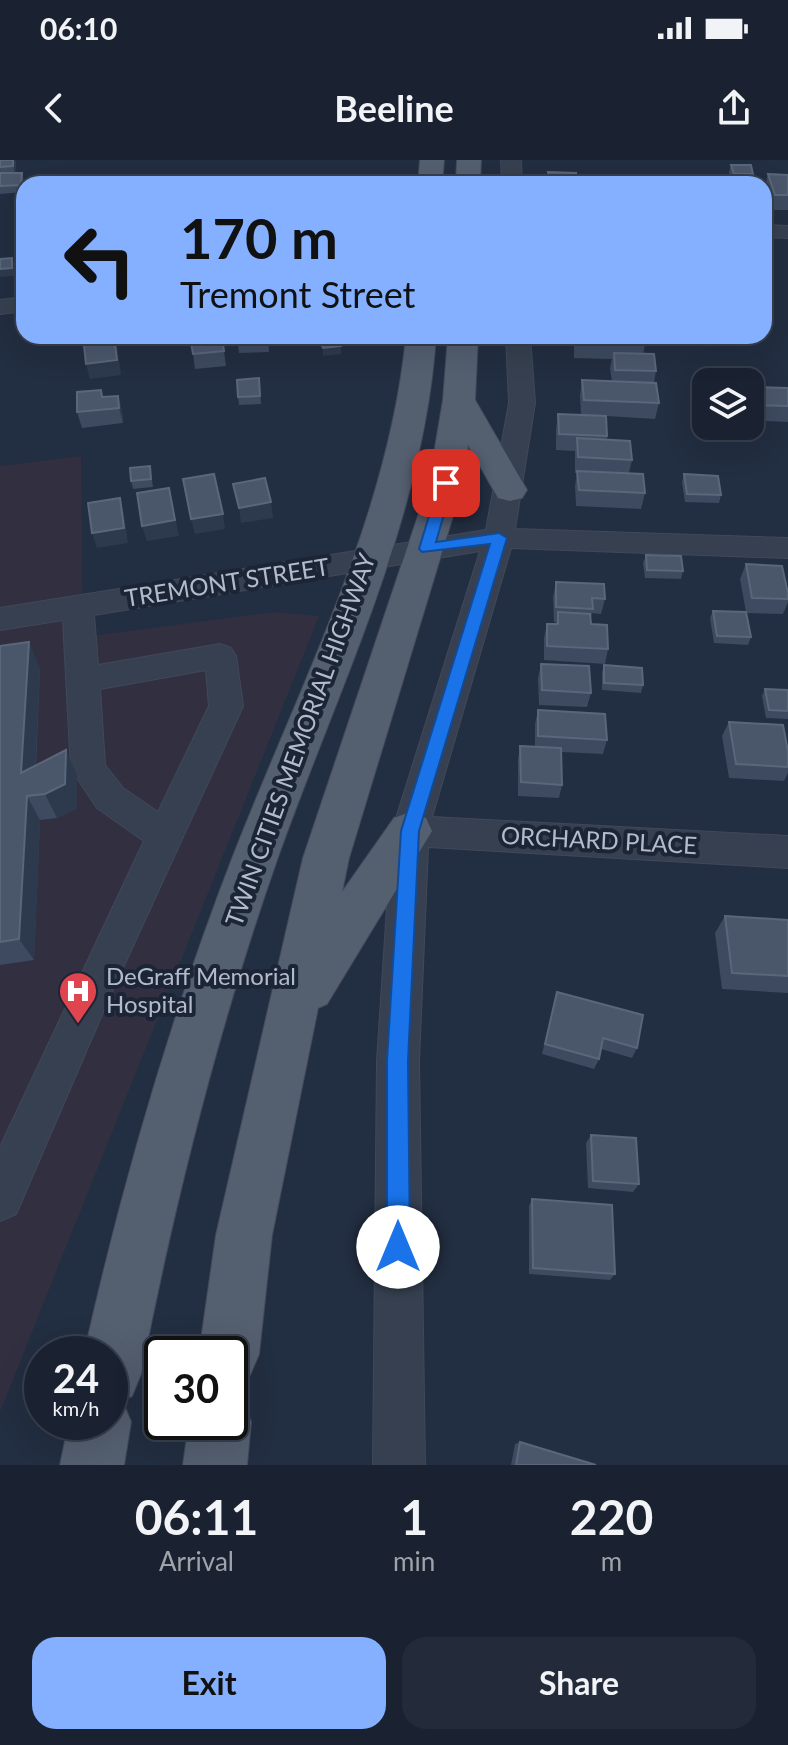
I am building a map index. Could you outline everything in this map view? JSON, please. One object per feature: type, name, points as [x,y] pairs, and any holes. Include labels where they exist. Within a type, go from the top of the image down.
[{"type":"main road","name":"TWIN CITIES MEMORIAL HIGHWAY","points":[[118,1336],[142,1226],[194,1042],[252,865],[369,560],[401,463],[420,371],[421,344]]},
{"type":"main road","points":[[231,1336],[244,1235],[326,858],[446,483],[459,400],[462,344]]},
{"type":"main road","points":[[459,400],[510,490]]},
{"type":"main road","points":[[287,1028],[360,904],[410,831]]},
{"type":"main road","points":[[92,1465],[97,1440]]},
{"type":"main road","points":[[215,1465],[218,1440]]},
{"type":"street","points":[[399,1465],[398,1061],[410,831],[499,538],[510,490],[522,403],[518,344]]},
{"type":"street","name":"TREMONT STREET","points":[[0,619],[499,538],[788,548]]},
{"type":"street","points":[[78,607],[88,769],[110,798],[165,836]]},
{"type":"street","points":[[0,1198],[226,706],[220,656],[81,680]]},
{"type":"street","name":"ORCHARD PLACE","points":[[410,831],[788,852]]},
{"type":"shaded area","name":"DeGraff Memorial Hospital","points":[[81,456],[83,637],[274,612],[319,616],[30,1336],[24,1336],[24,1352],[0,1412],[0,466]]},
{"type":"building","points":[[0,160],[13,160],[13,166],[0,167]]},
{"type":"building","points":[[731,165],[751,165],[753,174],[734,174]]},
{"type":"building","points":[[548,172],[576,173],[576,176],[548,176]]},
{"type":"building","points":[[0,173],[22,173],[22,176],[16,176],[16,185],[0,186]]},
{"type":"building","points":[[788,175],[788,195],[775,195],[772,176],[769,176]]},
{"type":"building","points":[[12,258],[12,268],[0,269],[0,259]]},
{"type":"building","points":[[84,344],[115,344],[117,360],[86,364]]},
{"type":"building","points":[[191,344],[223,344],[224,351],[193,354]]},
{"type":"building","points":[[321,344],[341,346],[323,348]]},
{"type":"building","points":[[614,353],[654,354],[656,371],[615,370]]},
{"type":"building","points":[[259,378],[260,396],[238,397],[237,380]]},
{"type":"building","points":[[582,380],[656,383],[659,403],[584,400]]},
{"type":"building","points":[[764,387],[788,388],[788,406],[764,405]]},
{"type":"building","points":[[101,390],[102,397],[118,396],[119,408],[77,412],[77,392]]},
{"type":"building","points":[[558,414],[606,416],[607,436],[559,434]]},
{"type":"building","points":[[577,438],[630,441],[632,460],[578,457]]},
{"type":"building","points":[[150,466],[151,479],[131,481],[130,468]]},
{"type":"building","points":[[577,471],[643,474],[645,493],[579,490]]},
{"type":"building","points":[[214,474],[223,514],[191,519],[183,479]]},
{"type":"building","points":[[684,474],[718,476],[721,495],[687,494]]},
{"type":"building","points":[[265,478],[271,502],[239,508],[233,484]]},
{"type":"building","points":[[169,488],[175,520],[142,526],[137,493]]},
{"type":"building","points":[[120,498],[124,528],[92,533],[88,503]]},
{"type":"building","points":[[646,555],[681,556],[683,571],[647,570]]},
{"type":"building","points":[[746,564],[782,566],[788,599],[752,598]]},
{"type":"building","points":[[556,582],[604,584],[605,599],[592,598],[593,609],[556,607]]},
{"type":"building","points":[[713,611],[746,612],[751,637],[717,636]]},
{"type":"building","points":[[558,612],[590,614],[591,624],[607,625],[608,649],[547,646],[547,624],[558,624]]},
{"type":"building","points":[[29,642],[21,773],[66,750],[65,784],[45,794],[27,796],[19,939],[0,942],[0,646]]},
{"type":"building","points":[[541,664],[589,666],[591,693],[542,690]]},
{"type":"building","points":[[604,665],[642,668],[643,685],[604,683]]},
{"type":"building","points":[[765,689],[788,690],[788,711],[769,710]]},
{"type":"building","points":[[538,710],[605,714],[607,740],[538,736]]},
{"type":"building","points":[[729,722],[783,725],[788,767],[736,764]]},
{"type":"building","points":[[520,746],[561,748],[562,785],[521,782]]},
{"type":"building","points":[[725,916],[788,920],[788,976],[732,973]]},
{"type":"building","points":[[557,992],[643,1015],[637,1048],[603,1038],[599,1059],[545,1044]]},
{"type":"building","points":[[591,1135],[636,1138],[639,1184],[593,1181]]},
{"type":"building","points":[[532,1199],[612,1205],[615,1274],[533,1268]]},
{"type":"building","points":[[520,1442],[596,1465],[516,1465]]},
{"type":"place","name":"DeGraff Memorial Hospital","points":[[78,1025]]},
{"type":"route","points":[[398,1247],[398,1061],[408,927],[410,831],[499,538],[427,549],[446,483]]}]
